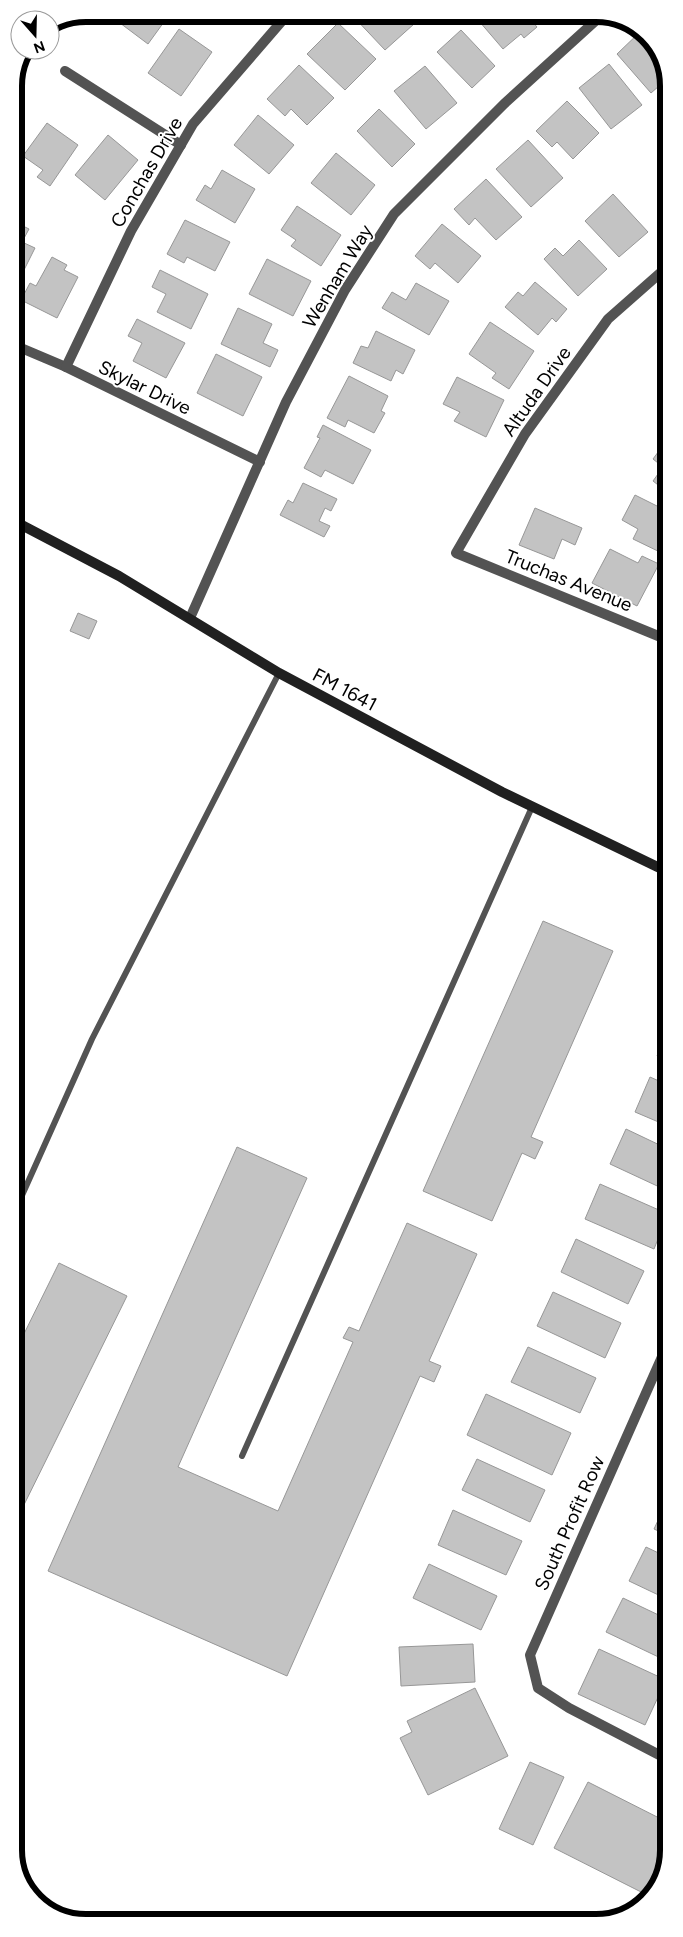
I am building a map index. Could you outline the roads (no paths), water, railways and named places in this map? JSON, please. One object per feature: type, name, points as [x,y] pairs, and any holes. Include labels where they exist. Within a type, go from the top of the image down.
[{"type":"main road","name":"FM 1641","points":[[23,526],[119,576],[279,673],[532,807],[660,868]]},
{"type":"street","name":"Conchas Drive","points":[[66,368],[131,230],[193,124],[281,22]]},
{"type":"street","name":"Wenham Way","points":[[190,618],[286,402],[346,290],[394,214],[504,104],[593,23]]},
{"type":"street","points":[[65,70],[181,145]]},
{"type":"street","name":"Altuda Drive","points":[[456,553],[525,434],[608,319],[660,273]]},
{"type":"street","name":"Skylar Drive","points":[[23,349],[260,462]]},
{"type":"street","name":"Truchas Avenue","points":[[456,553],[660,633]]},
{"type":"street","name":"South Profit Row","points":[[660,1359],[530,1655],[538,1688],[569,1708],[660,1755]]},
{"type":"lane","points":[[22,1195],[92,1039],[279,673]]},
{"type":"lane","points":[[242,1456],[532,807]]}]
